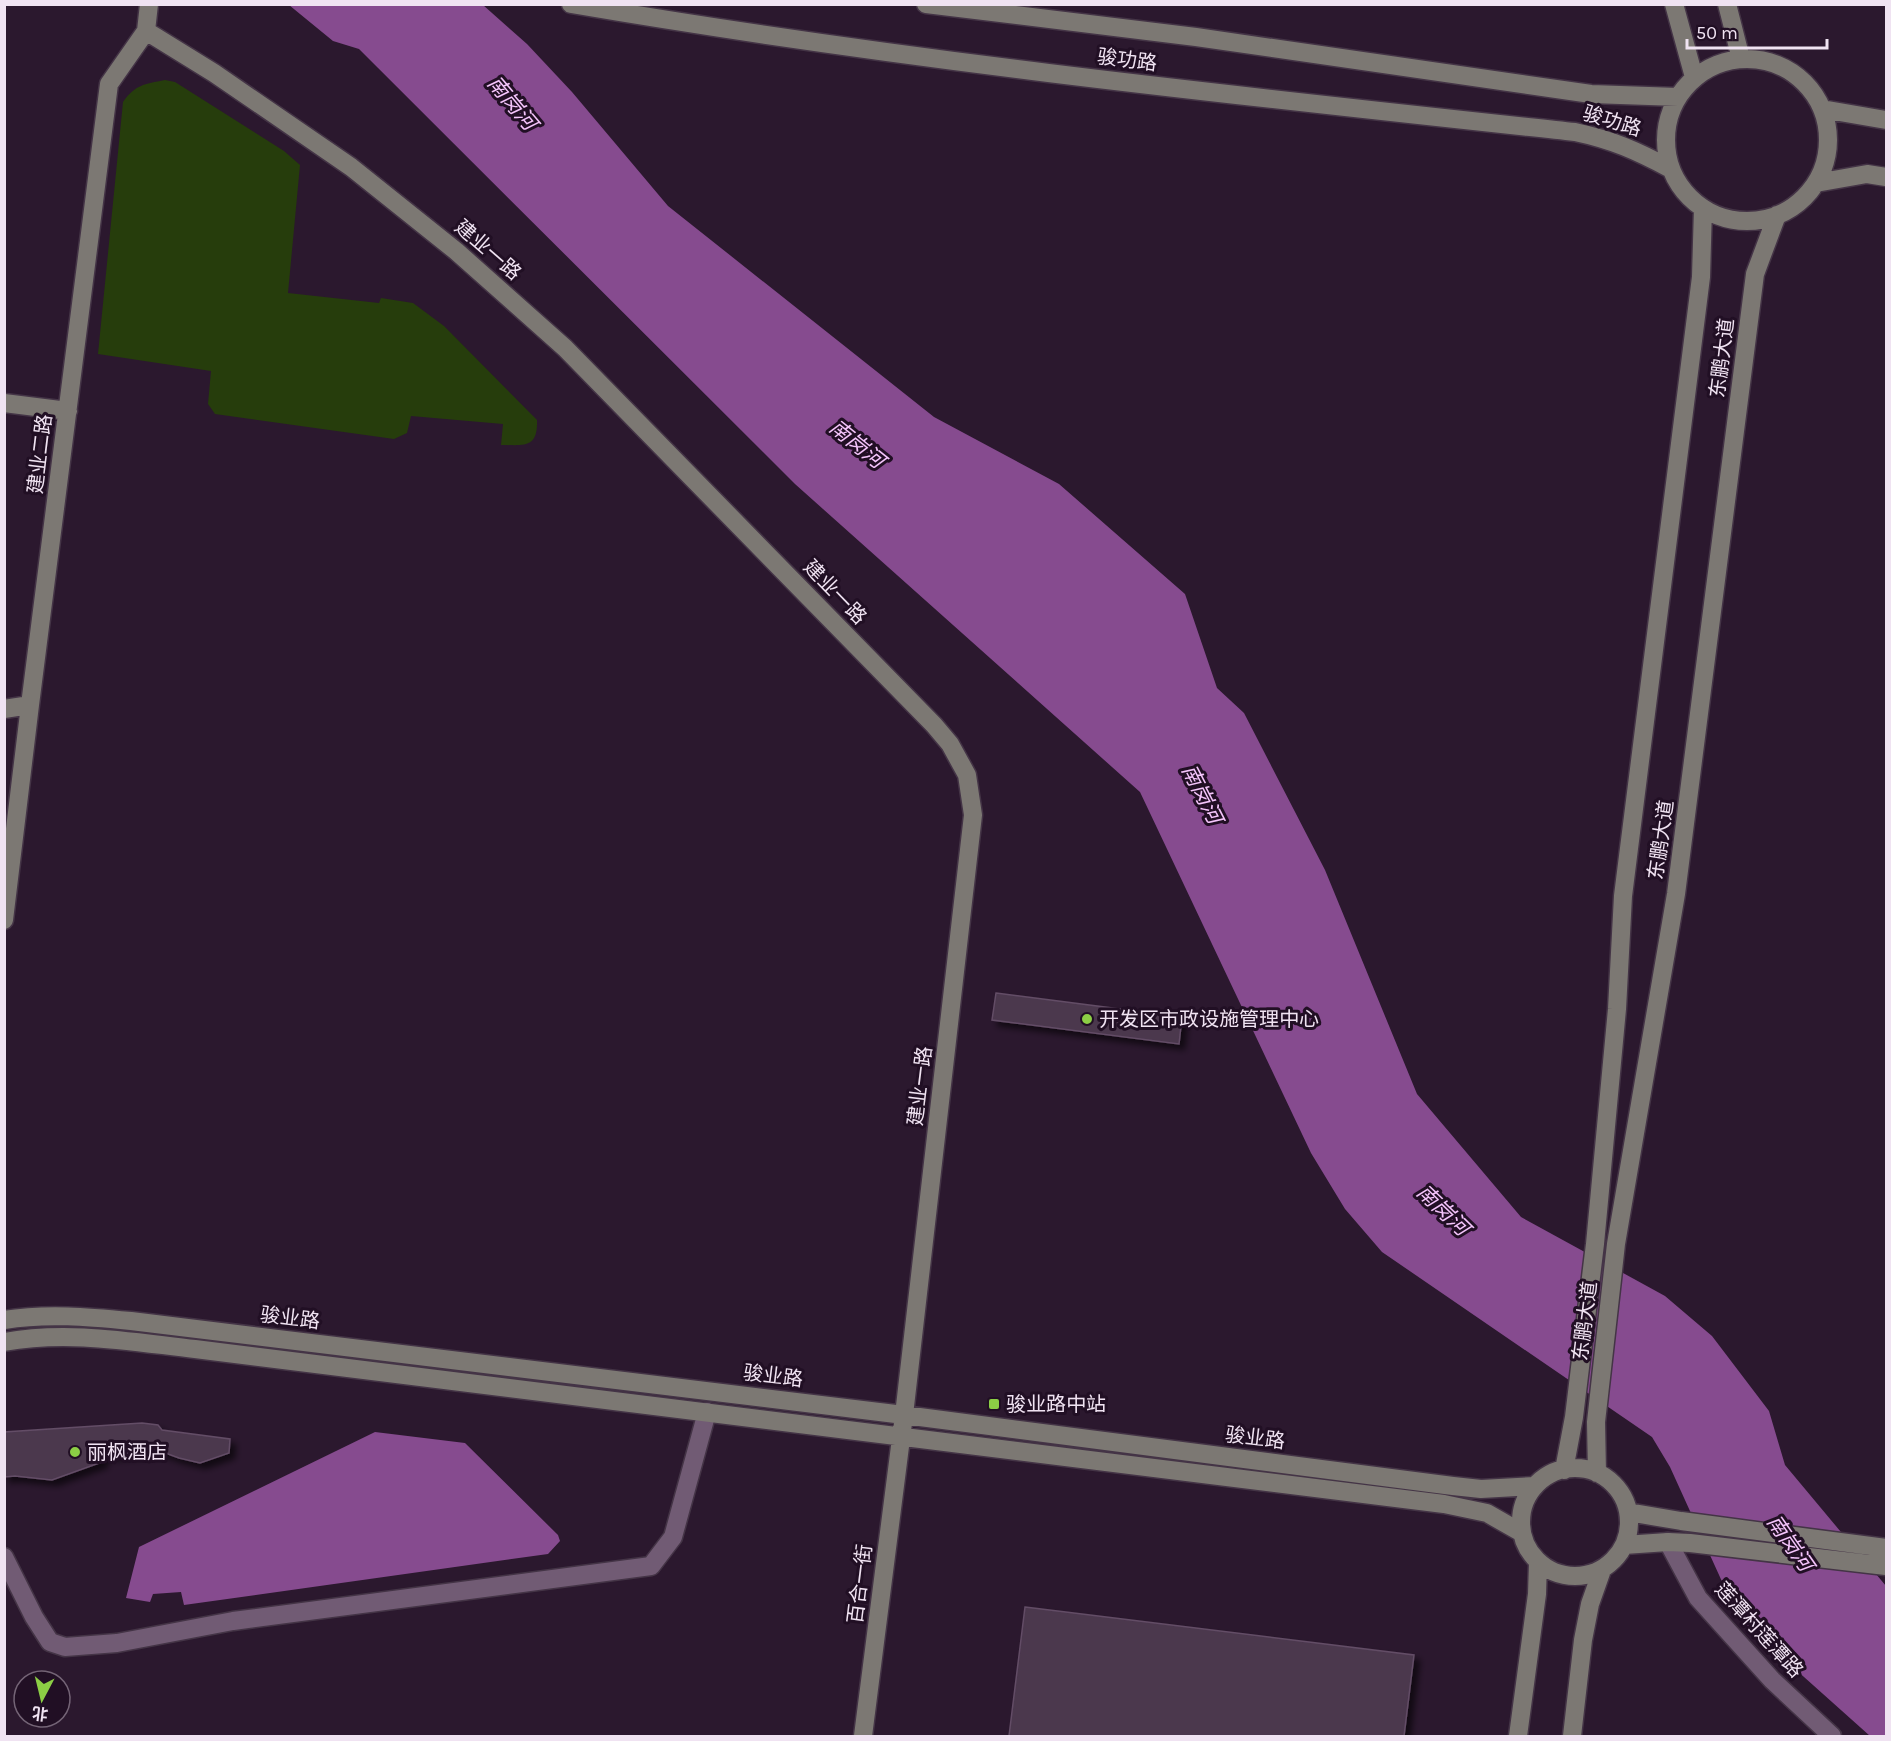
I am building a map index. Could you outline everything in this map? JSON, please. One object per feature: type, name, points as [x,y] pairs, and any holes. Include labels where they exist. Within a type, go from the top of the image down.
[{"type":"street","name":"建业二路","points":[[4,920],[109,84],[146,31],[149,4]]},
{"type":"street","name":"骏功路","points":[[571,4],[821,44],[1185,90],[1575,132],[1606,138],[1671,169]]},
{"type":"street","name":"骏功路","points":[[926,4],[1196,37],[1591,94],[1678,96]]},
{"type":"street","points":[[1674,4],[1694,77]]},
{"type":"street","points":[[1727,4],[1741,59]]},
{"type":"street","name":"建业一路","points":[[146,31],[214,73],[351,167],[456,251],[532,318],[582,365],[934,725],[950,744],[967,775],[973,815],[902,1436]]},
{"type":"street","points":[[1741,59],[1766,61],[1790,70],[1809,87],[1822,109],[1828,134],[1826,159],[1816,183],[1799,202],[1777,215],[1752,221],[1726,218],[1703,208],[1684,191],[1671,169],[1666,145],[1668,120],[1678,96],[1694,77],[1716,64],[1741,59]]},
{"type":"street","points":[[1822,109],[1887,120]]},
{"type":"street","points":[[1816,183],[1867,174],[1887,177]]},
{"type":"street","name":"东鹏大道","points":[[1564,1470],[1574,1417],[1595,1244],[1617,1009],[1623,896],[1701,277],[1703,208]]},
{"type":"street","name":"东鹏大道","points":[[1597,1473],[1596,1422],[1617,1244],[1676,894],[1755,274],[1777,215]]},
{"type":"street","points":[[4,403],[68,411]]},
{"type":"street","points":[[4,709],[30,705]]},
{"type":"street","name":"骏业路","points":[[4,1320],[50,1316],[131,1321],[904,1415],[1453,1486],[1481,1489],[1535,1486]]},
{"type":"street","points":[[4,1342],[56,1336],[93,1338],[1444,1504],[1486,1513],[1522,1533]]},
{"type":"street","points":[[4,1557],[33,1617],[50,1642],[64,1647],[117,1643],[233,1621],[651,1566],[673,1537],[707,1412]]},
{"type":"street","name":"百合一街","points":[[863,1737],[902,1436]]},
{"type":"street","points":[[1581,1469],[1597,1473],[1611,1483],[1622,1496],[1628,1512],[1629,1528],[1624,1545],[1615,1559],[1602,1570],[1586,1575],[1569,1576],[1553,1571],[1538,1562],[1528,1549],[1522,1533],[1521,1516],[1526,1500],[1535,1486],[1548,1475],[1564,1470],[1581,1469]]},
{"type":"street","points":[[1628,1512],[1879,1547]]},
{"type":"street","points":[[1624,1545],[1668,1542],[1882,1566]]},
{"type":"street","name":"莲潭村莲潭路","points":[[1668,1542],[1698,1598],[1772,1680],[1832,1737]]},
{"type":"street","points":[[1518,1737],[1536,1604],[1538,1562]]},
{"type":"street","points":[[1572,1737],[1583,1640],[1590,1604],[1602,1570]]},
{"type":"green space","points":[[165,80],[175,82],[284,151],[300,165],[288,293],[379,303],[381,298],[413,303],[444,326],[537,420],[537,429],[532,441],[523,445],[501,445],[503,424],[411,416],[407,433],[394,439],[215,414],[208,404],[211,371],[98,354],[123,102],[141,86]]},
{"type":"water","name":"南岗河","points":[[289,5],[483,5],[527,44],[572,92],[668,206],[934,417],[1059,484],[1185,594],[1217,688],[1244,713],[1325,870],[1417,1094],[1521,1217],[1665,1296],[1712,1336],[1769,1411],[1785,1465],[1886,1586],[1886,1736],[1870,1736],[1739,1619],[1670,1467],[1652,1437],[1382,1252],[1345,1209],[1311,1153],[1140,792],[795,484],[359,49],[333,41]]},
{"type":"water","points":[[375,1432],[465,1443],[558,1535],[560,1541],[548,1554],[184,1605],[181,1592],[153,1594],[150,1602],[126,1598],[139,1547]]},
{"type":"building","name":"开发区市政设施管理中心","points":[[996,993],[1182,1017],[1179,1044],[992,1020]]},
{"type":"building","name":"丽枫酒店","points":[[142,1423],[158,1425],[162,1430],[230,1439],[229,1453],[200,1463],[160,1451],[102,1455],[102,1462],[52,1480],[4,1477],[4,1432]]},
{"type":"building","points":[[1025,1607],[1414,1655],[1404,1736],[1009,1736]]},
{"type":"place","name":"开发区市政设施管理中心","points":[[1087,1019]]},
{"type":"place","name":"骏业路中站","points":[[994,1404]]},
{"type":"place","name":"丽枫酒店","points":[[75,1452]]}]
